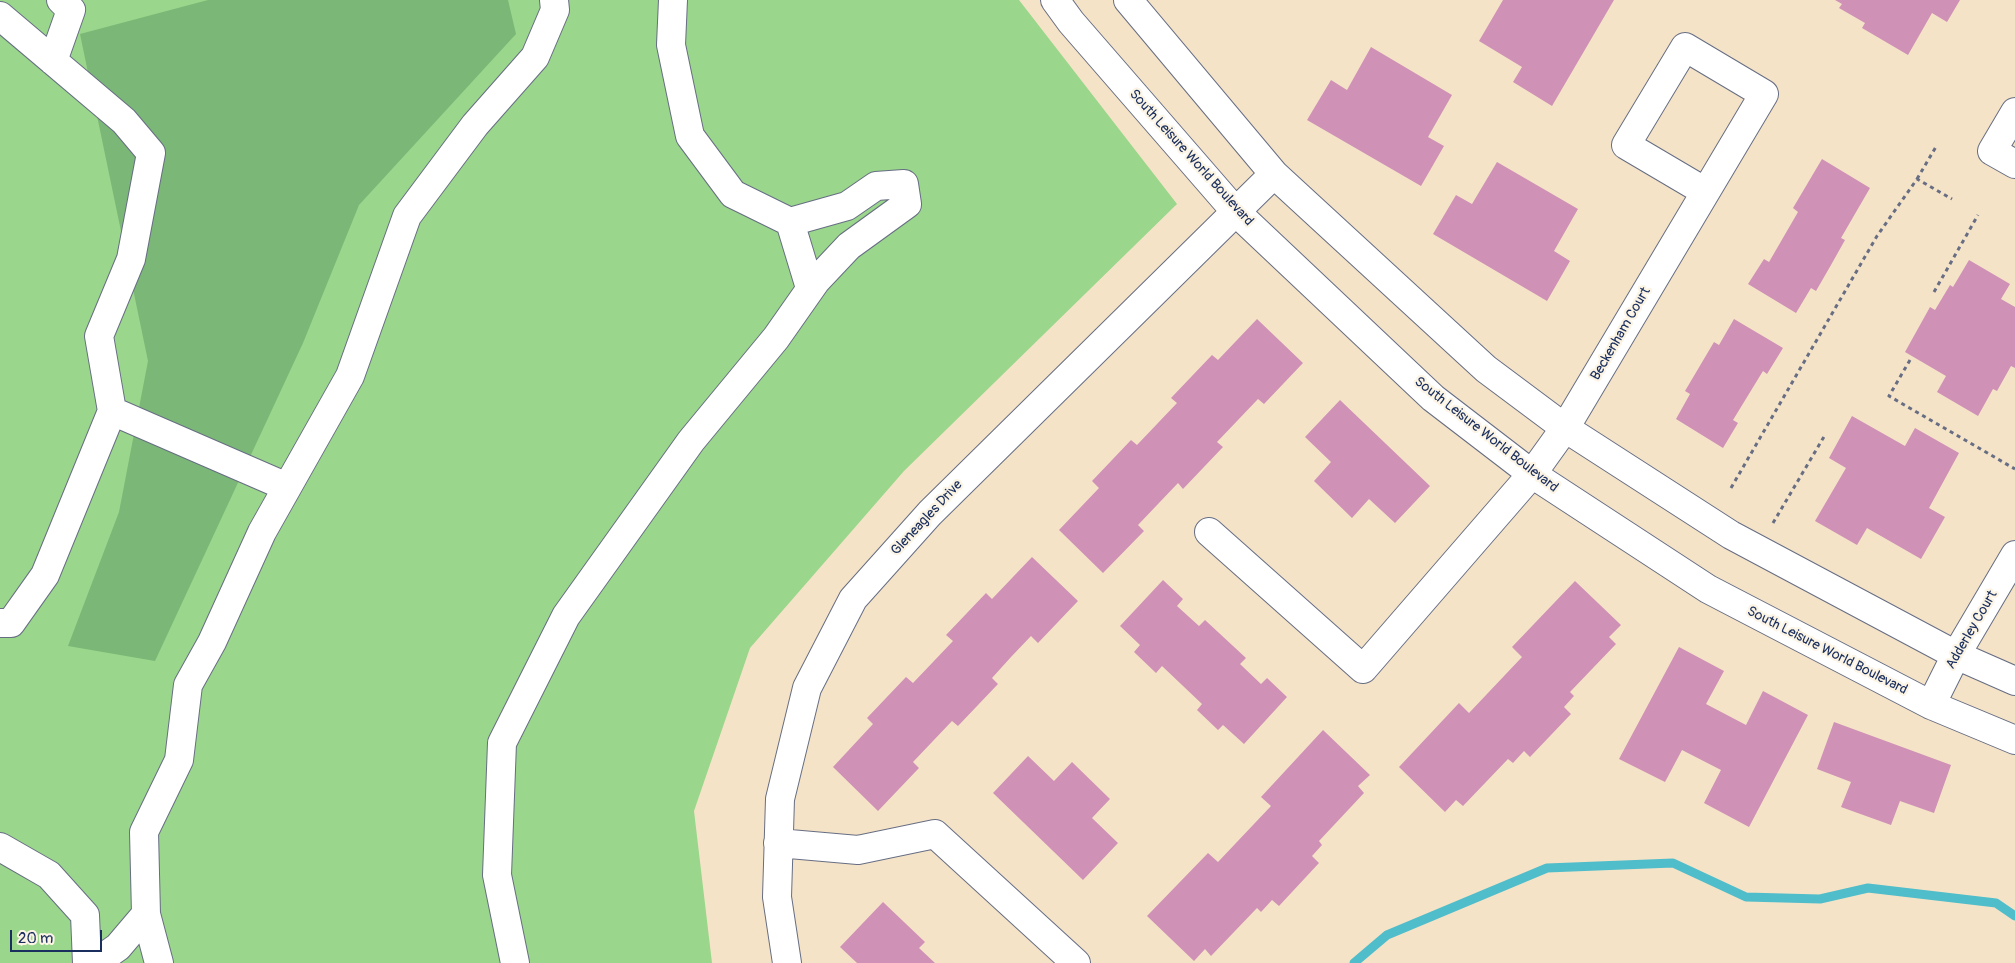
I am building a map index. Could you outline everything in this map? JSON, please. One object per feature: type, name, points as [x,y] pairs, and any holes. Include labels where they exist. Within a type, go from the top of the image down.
[{"type":"street","points":[[53,61],[71,10],[61,0]]},
{"type":"street","points":[[159,963],[146,914],[144,832],[179,760],[188,685],[212,642],[262,532],[350,376],[407,216],[475,125],[535,57],[555,10],[554,0]]},
{"type":"street","points":[[515,963],[496,875],[502,743],[566,616],[691,441],[776,338],[810,288],[849,246],[907,204],[904,184],[876,186],[847,206],[790,222],[733,194],[690,136],[670,45],[673,0]]},
{"type":"street","name":"South Leisure World Boulevard","points":[[1055,0],[1071,22],[1236,212],[1433,398],[1532,474],[1708,589],[1931,705],[2015,740]]},
{"type":"street","points":[[1128,0],[1274,174],[1486,369],[1565,428],[1731,535],[1956,655],[2015,681]]},
{"type":"street","points":[[0,16],[124,120],[151,153],[131,259],[99,336],[112,412],[45,574],[11,623],[0,623]]},
{"type":"street","name":"Beckenham Court","points":[[1209,532],[1364,669],[1532,474],[1565,428],[1764,94],[1685,46],[1626,145],[1704,192]]},
{"type":"street","points":[[2015,112],[1992,151],[2015,164]]},
{"type":"street","name":"Gleneagles Drive","points":[[787,963],[777,897],[780,799],[808,688],[853,599],[930,513],[1274,174]]},
{"type":"street","points":[[790,222],[810,288]]},
{"type":"street","points":[[112,412],[287,487]]},
{"type":"street","name":"Adderley Court","points":[[1931,705],[1956,655],[2015,555]]},
{"type":"street","points":[[778,843],[858,850],[935,834],[1076,963]]},
{"type":"street","points":[[0,847],[49,876],[85,915],[87,963]]},
{"type":"street","points":[[95,963],[118,947],[146,914]]},
{"type":"path","points":[[1731,488],[1877,236],[1917,179],[1937,144]]},
{"type":"path","points":[[1917,179],[1952,200]]},
{"type":"path","points":[[1934,292],[1978,216]]},
{"type":"path","points":[[1910,360],[1889,396],[2015,469]]},
{"type":"path","points":[[1772,523],[1825,435]]},
{"type":"green space","points":[[0,0],[1019,0],[1177,204],[904,471],[750,648],[694,811],[712,963],[0,963]]},
{"type":"green space","points":[[208,0],[508,0],[516,34],[359,205],[303,343],[155,661],[68,646],[119,512],[148,361],[80,34]]},
{"type":"building","points":[[1503,0],[1614,0],[1552,106],[1513,82],[1522,67],[1479,41]]},
{"type":"building","points":[[1835,0],[1960,0],[1947,22],[1932,13],[1908,55],[1862,28],[1865,23],[1839,8],[1842,4]]},
{"type":"building","points":[[1371,47],[1452,95],[1428,137],[1444,146],[1421,186],[1307,120],[1331,80],[1347,90]]},
{"type":"building","points":[[1822,159],[1870,188],[1841,238],[1845,240],[1816,291],[1811,288],[1796,313],[1748,284],[1764,259],[1769,262],[1798,212],[1793,208]]},
{"type":"building","points":[[1497,162],[1578,209],[1554,251],[1570,261],[1547,301],[1433,234],[1456,195],[1472,204]]},
{"type":"building","points":[[1969,260],[2010,284],[2001,299],[2015,307],[2015,368],[2011,366],[1997,391],[1993,389],[1978,416],[1937,392],[1946,376],[1905,352],[1930,307],[1935,310],[1950,285],[1953,287]]},
{"type":"building","points":[[1257,319],[1303,363],[1264,404],[1258,399],[1217,442],[1223,447],[1183,489],[1178,483],[1138,525],[1144,531],[1103,573],[1059,530],[1099,488],[1092,481],[1131,440],[1137,445],[1177,403],[1171,398],[1212,355],[1218,360]]},
{"type":"building","points":[[1734,319],[1783,348],[1767,374],[1763,371],[1733,420],[1738,423],[1723,448],[1676,419],[1690,394],[1685,391],[1714,342],[1719,345]]},
{"type":"building","points":[[1340,400],[1430,486],[1395,523],[1369,499],[1352,518],[1314,481],[1331,462],[1305,437]]},
{"type":"building","points":[[1852,416],[1905,446],[1915,428],[1959,453],[1929,508],[1945,517],[1921,559],[1867,528],[1857,545],[1815,521],[1846,468],[1829,458]]},
{"type":"building","points":[[1032,557],[1078,601],[1038,643],[1031,636],[992,678],[998,684],[958,726],[952,721],[913,762],[919,768],[878,811],[833,767],[873,724],[867,718],[906,677],[913,683],[953,641],[946,635],[986,593],[992,599]]},
{"type":"building","points":[[1163,580],[1183,599],[1177,606],[1199,626],[1205,620],[1246,658],[1240,664],[1261,684],[1267,678],[1287,697],[1244,744],[1223,725],[1218,730],[1197,710],[1202,704],[1162,666],[1156,673],[1134,652],[1140,645],[1120,626]]},
{"type":"building","points":[[1575,581],[1621,625],[1609,637],[1616,644],[1570,692],[1574,696],[1564,707],[1571,714],[1530,757],[1524,751],[1513,763],[1508,759],[1463,806],[1456,800],[1445,812],[1399,767],[1459,703],[1469,713],[1522,657],[1512,647]]},
{"type":"building","points":[[1679,647],[1724,671],[1706,704],[1746,725],[1763,691],[1808,715],[1749,827],[1704,803],[1721,770],[1682,750],[1665,782],[1619,759]]},
{"type":"building","points":[[1834,722],[1951,765],[1934,813],[1900,801],[1891,825],[1841,807],[1851,782],[1817,769]]},
{"type":"building","points":[[1323,730],[1370,775],[1358,786],[1364,793],[1319,841],[1322,845],[1312,856],[1319,863],[1279,906],[1272,900],[1261,912],[1257,908],[1211,956],[1205,949],[1194,961],[1147,916],[1208,853],[1218,862],[1271,806],[1261,797]]},
{"type":"building","points":[[1028,756],[1054,781],[1072,762],[1110,799],[1092,818],[1118,843],[1083,880],[993,793]]},
{"type":"building","points":[[883,902],[925,942],[919,948],[935,963],[857,963],[840,947]]},
{"type":"waterway","points":[[1354,963],[1387,935],[1547,868],[1673,863],[1746,897],[1820,899],[1868,888],[1996,903],[2015,916]]}]
